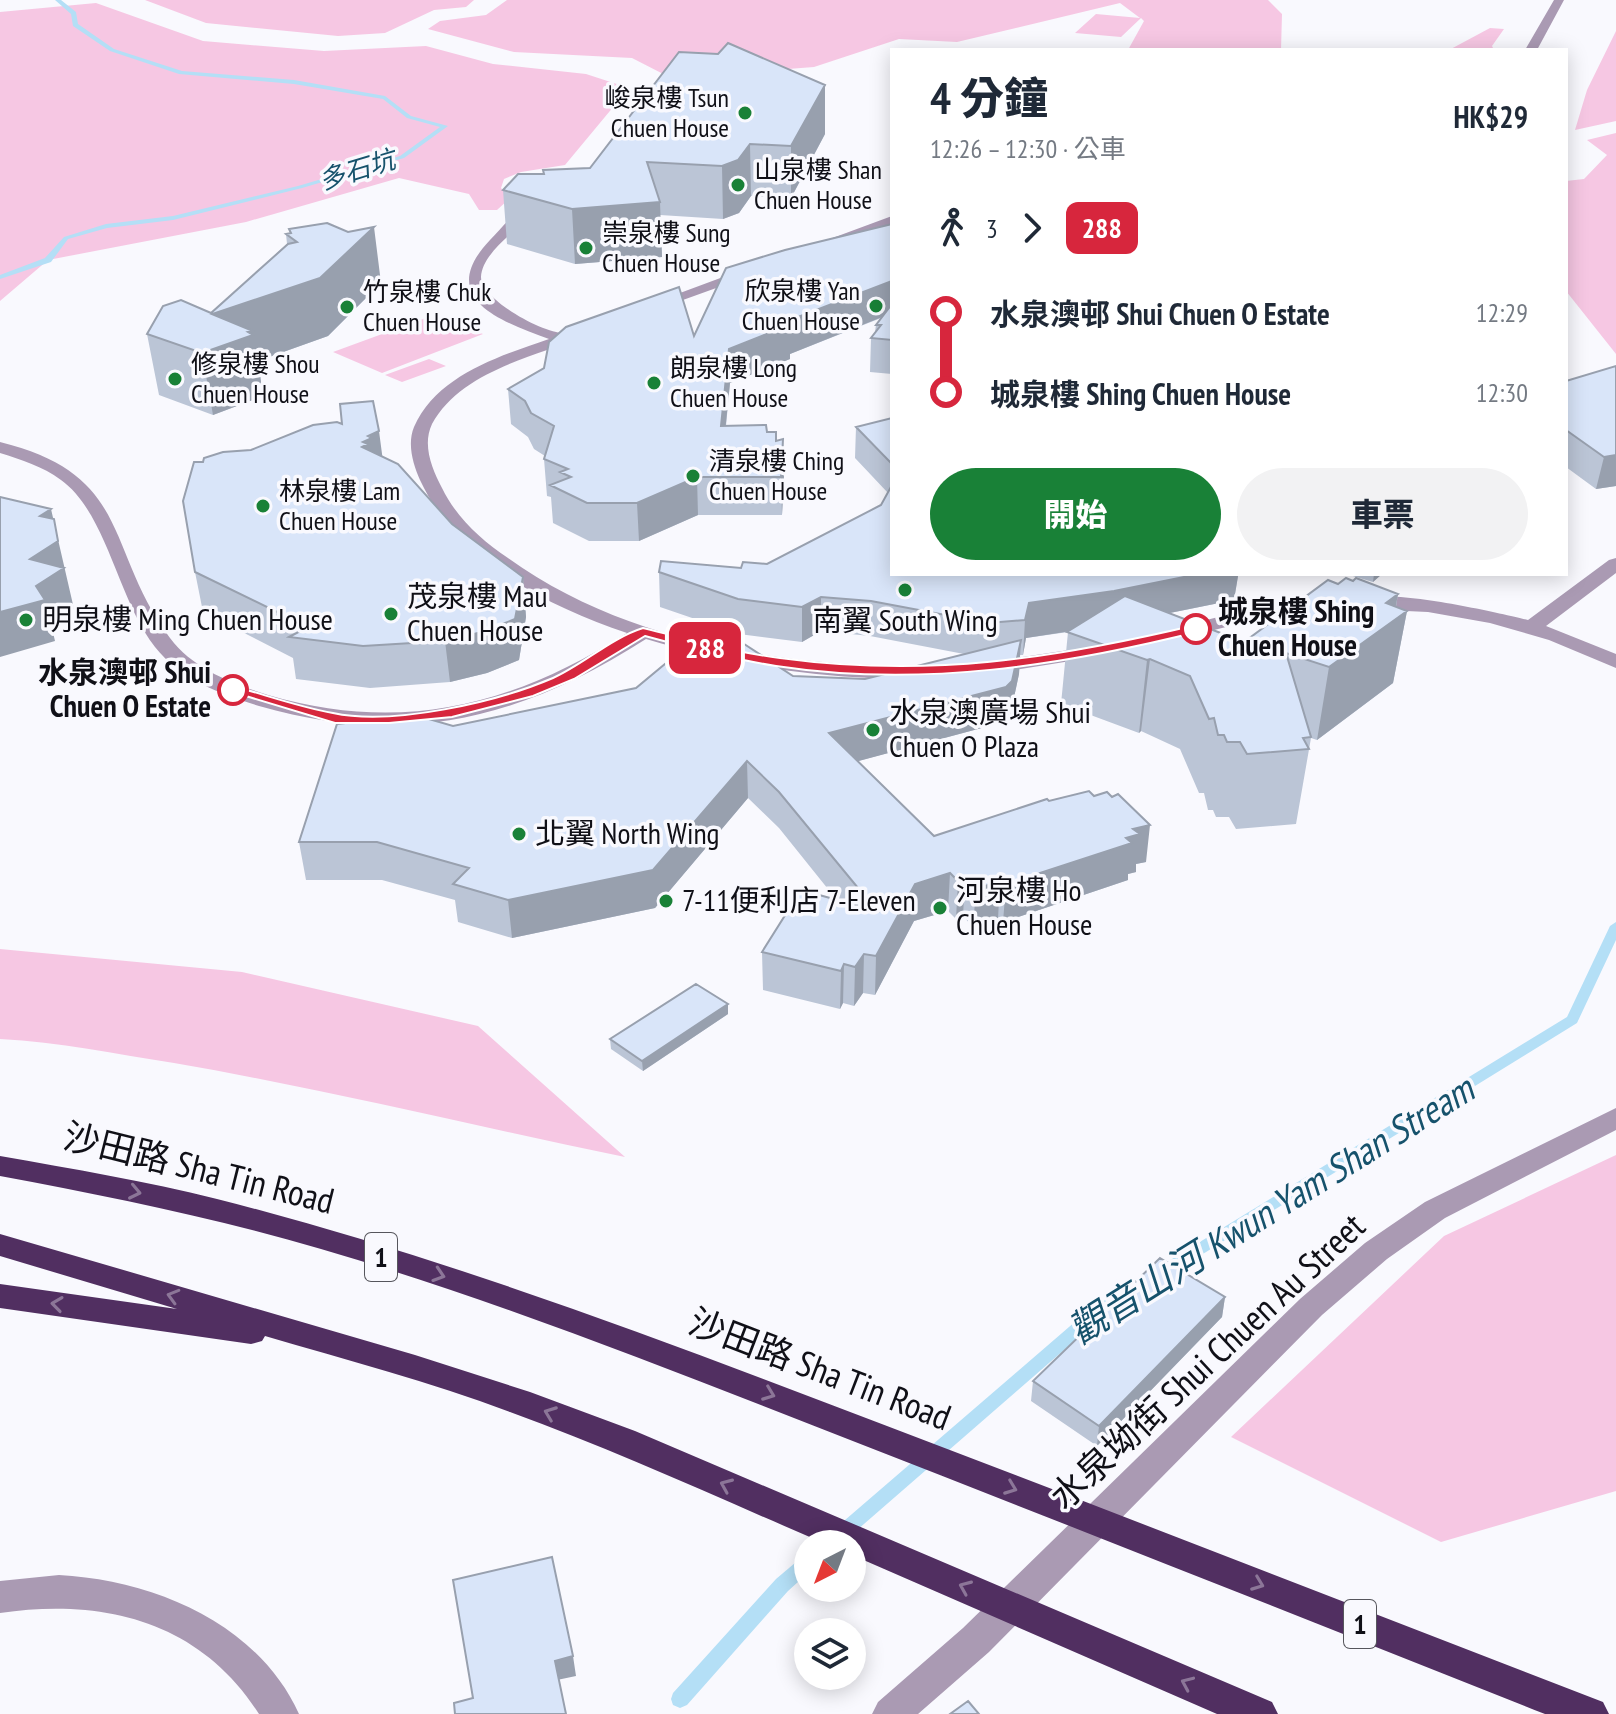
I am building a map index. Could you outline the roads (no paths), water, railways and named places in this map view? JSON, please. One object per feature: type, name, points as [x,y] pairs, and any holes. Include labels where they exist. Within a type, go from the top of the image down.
[{"type":"highway","name":"沙田路 Sha Tin Road","points":[[0,1166],[58,1175],[225,1211],[400,1262],[696,1366],[1590,1714]]},
{"type":"highway","points":[[0,1245],[518,1401],[623,1441],[1259,1714]]},
{"type":"highway","points":[[0,1296],[329,1342]]},
{"type":"street","points":[[1532,48],[1559,0]]},
{"type":"street","points":[[533,204],[478,263],[474,276],[476,289],[500,313],[564,339]]},
{"type":"street","points":[[805,251],[890,221]]},
{"type":"street","points":[[632,313],[767,265]]},
{"type":"street","points":[[590,329],[495,366],[443,400],[423,426],[419,448],[434,492],[445,509],[492,555],[516,573],[581,608],[643,632],[726,653],[815,667],[887,672],[956,670],[1030,663],[1121,646]]},
{"type":"street","points":[[0,447],[59,469],[94,501],[111,533],[145,616],[175,655],[209,679],[262,701],[335,718],[389,719],[452,713],[504,701],[550,685],[643,632]]},
{"type":"street","points":[[1529,629],[1616,564]]},
{"type":"street","points":[[1151,639],[1266,614],[1362,603],[1444,606],[1529,629],[1589,649],[1616,662]]},
{"type":"street","name":"水泉坳街 Shui Chuen Au Street","points":[[891,1714],[976,1640],[1311,1307],[1376,1251],[1435,1210],[1616,1118]]},
{"type":"street","points":[[0,1597],[65,1590],[102,1595],[172,1616],[224,1646],[265,1688],[280,1714]]},
{"type":"waterway","name":"多石坑","points":[[0,277],[48,260],[66,238],[106,226],[173,218],[300,187],[402,157],[445,126],[409,117],[385,98],[294,82],[181,73],[112,50],[75,25],[74,13],[58,0]]},
{"type":"waterway","name":"觀音山河 Kwun Yam Shan Stream","points":[[1159,1274],[1572,1020],[1616,926]]},
{"type":"waterway","name":"觀音山河 Kwun Yam Shan Stream","points":[[845,1530],[1097,1312],[1130,1292]]},
{"type":"waterway","name":"觀音山河 Kwun Yam Shan Stream","points":[[680,1699],[794,1574]]},
{"type":"place","name":"峻泉樓 Tsun Chuen House","points":[[745,113]]},
{"type":"place","name":"山泉樓 Shan Chuen House","points":[[738,185]]},
{"type":"place","name":"崇泉樓 Sung Chuen House","points":[[586,248]]},
{"type":"place","name":"欣泉樓 Yan Chuen House","points":[[876,306]]},
{"type":"place","name":"竹泉樓 Chuk Chuen House","points":[[347,307]]},
{"type":"place","name":"修泉樓 Shou Chuen House","points":[[175,379]]},
{"type":"place","name":"朗泉樓 Long Chuen House","points":[[654,383]]},
{"type":"place","name":"清泉樓 Ching Chuen House","points":[[693,476]]},
{"type":"place","name":"林泉樓 Lam Chuen House","points":[[263,506]]},
{"type":"place","name":"南翼 South Wing","points":[[905,590]]},
{"type":"place","name":"茂泉樓 Mau Chuen House","points":[[391,614]]},
{"type":"place","name":"明泉樓 Ming Chuen House","points":[[26,620]]},
{"type":"place","name":"城泉樓 Shing Chuen House","points":[[1196,629]]},
{"type":"place","name":"水泉澳邨 Shui Chuen O Estate","points":[[233,690]]},
{"type":"place","name":"水泉澳廣場 Shui Chuen O Plaza","points":[[873,730]]},
{"type":"place","name":"北翼 North Wing","points":[[519,834]]},
{"type":"place","name":"7-11便利店 7-Eleven","points":[[666,901]]},
{"type":"place","name":"河泉樓 Ho Chuen House","points":[[940,908]]}]
